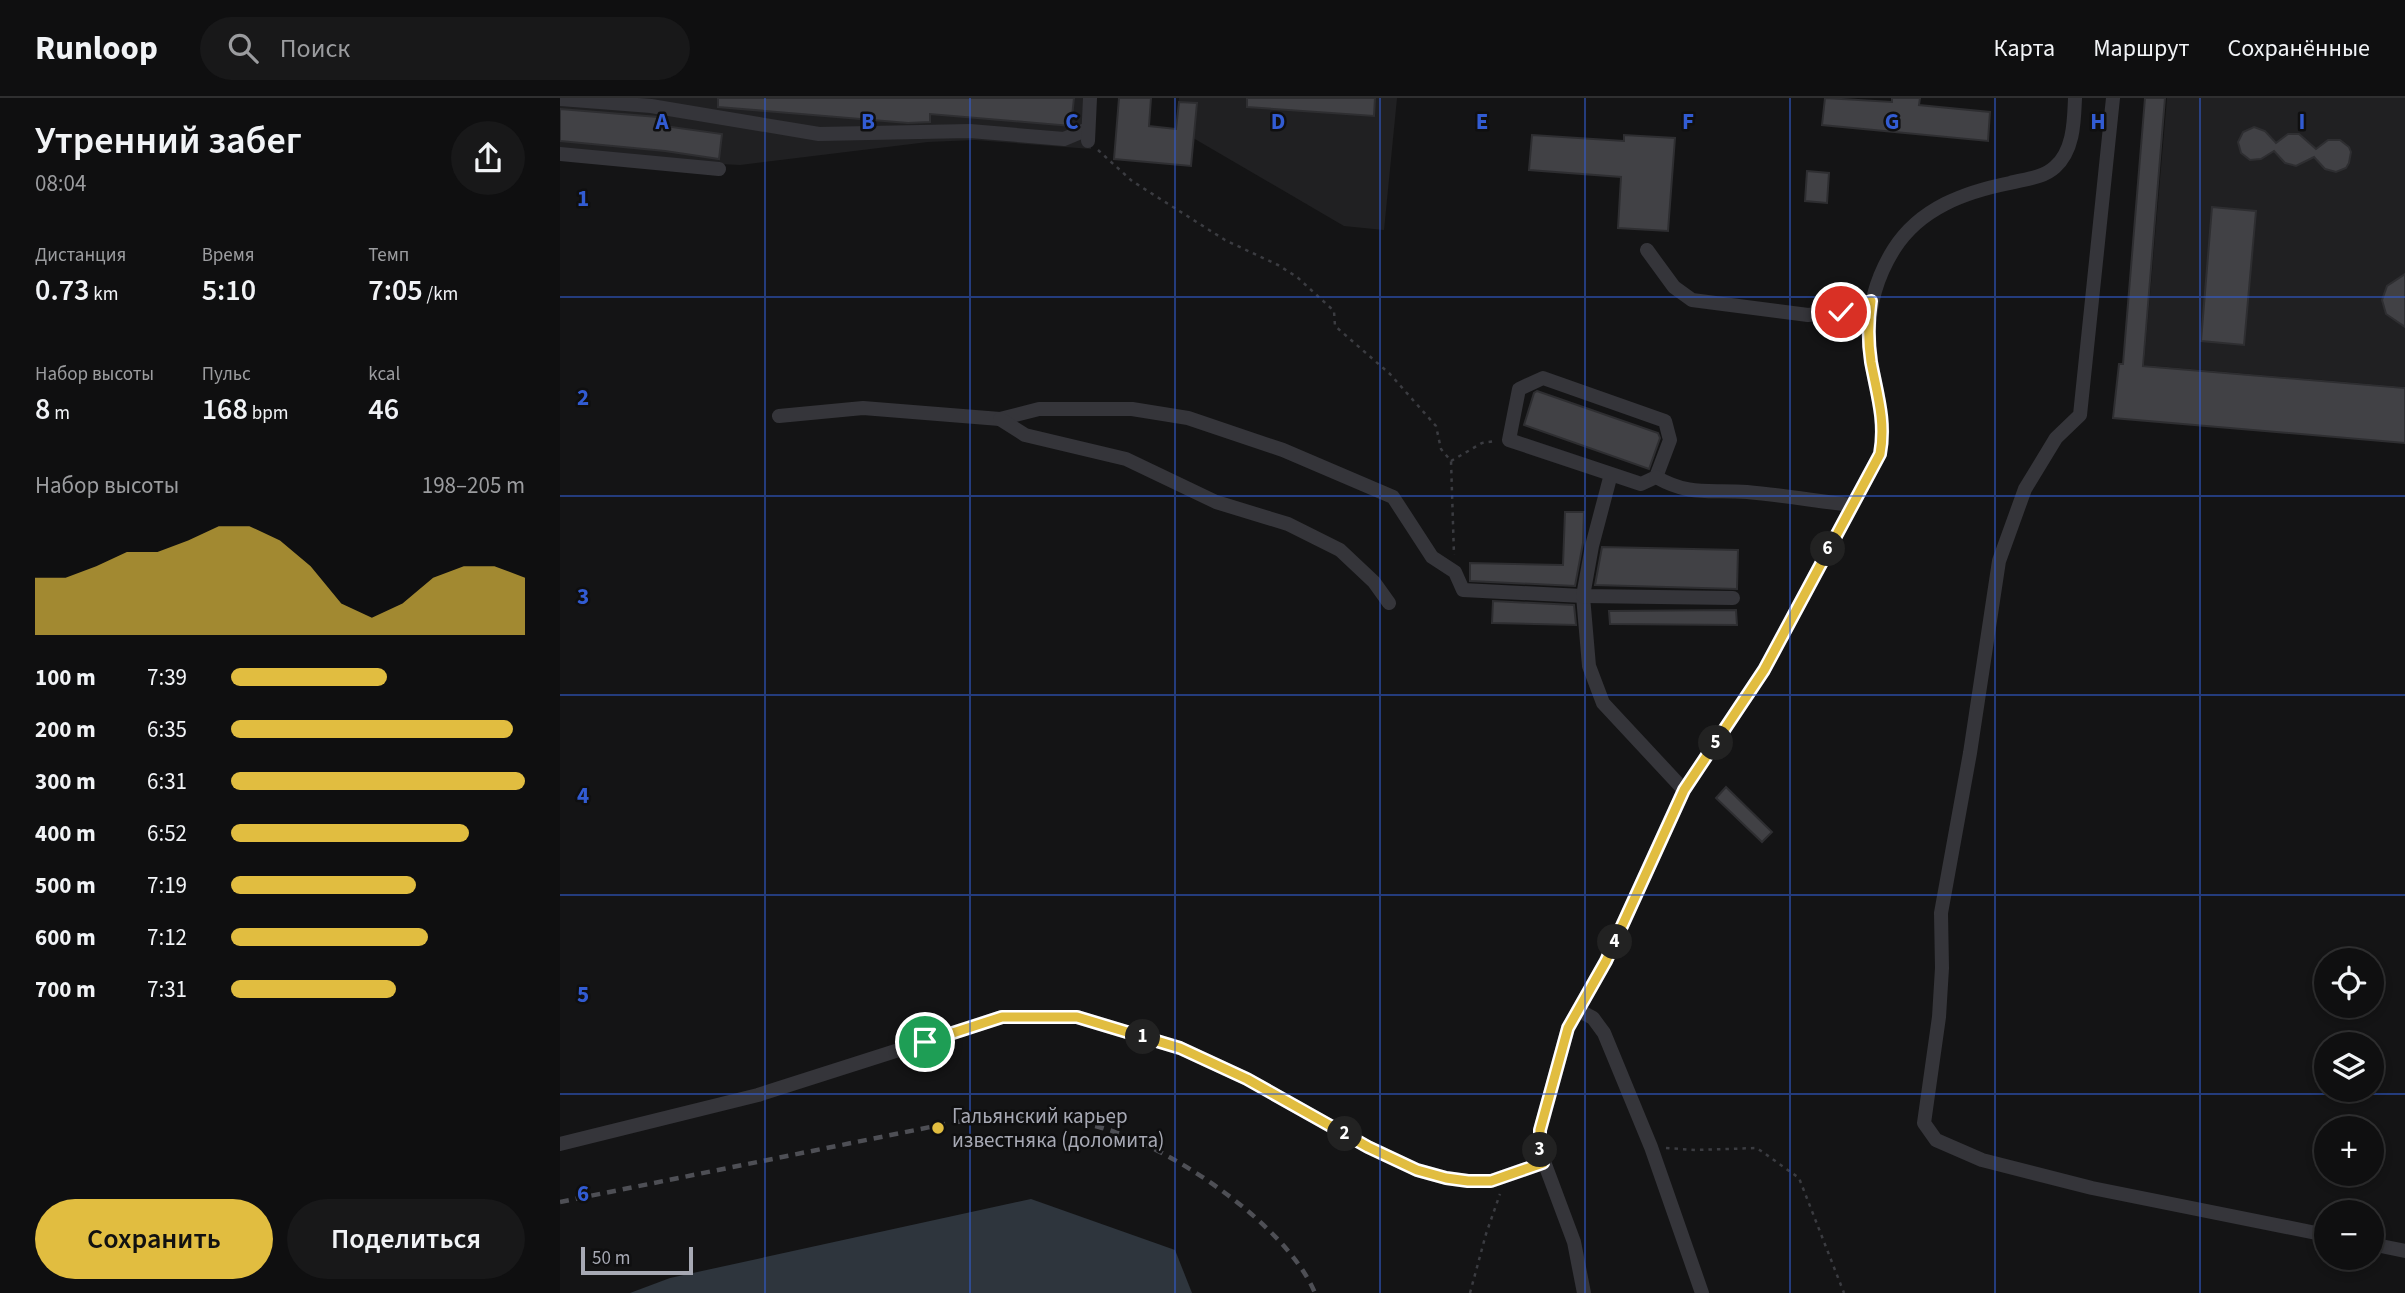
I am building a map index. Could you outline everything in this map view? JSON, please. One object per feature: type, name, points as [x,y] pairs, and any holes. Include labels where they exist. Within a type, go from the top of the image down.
[{"type":"street","points":[[560,99],[651,106],[819,134],[970,131],[1064,139],[1088,135],[1090,98]]},
{"type":"street","points":[[1584,1293],[1574,1242],[1540,1151],[1540,1130],[1568,1028],[1617,939],[1684,790],[1764,670],[1880,454],[1884,435],[1882,412],[1871,360],[1868,317],[1874,289],[1895,247],[1925,216],[1940,206],[1976,191],[2043,175],[2055,168],[2064,157],[2069,144],[2076,98]]},
{"type":"street","points":[[2113,98],[2080,415],[2056,438],[2025,489],[1999,561],[1962,803],[1941,913],[1939,1017],[1924,1123],[1936,1140],[1982,1160],[2092,1188],[2314,1233]]},
{"type":"street","points":[[560,153],[719,169]]},
{"type":"street","points":[[1647,250],[1674,287],[1692,300],[1808,315],[1841,312],[1871,301]]},
{"type":"street","points":[[1543,379],[1665,421],[1670,440],[1656,477],[1641,484],[1508,440],[1519,388],[1543,379]]},
{"type":"street","points":[[779,416],[863,408],[1000,419],[1039,409],[1132,409],[1188,418],[1259,442],[1393,497],[1432,557],[1455,572],[1462,590],[1583,596],[1733,598]]},
{"type":"street","points":[[1000,419],[1025,435],[1126,459],[1216,502],[1288,524],[1340,550],[1374,582],[1390,603]]},
{"type":"street","points":[[1611,474],[1592,546],[1583,596],[1589,666],[1602,703],[1684,790]]},
{"type":"street","points":[[1656,477],[1672,486],[1693,492],[1744,492],[1851,505]]},
{"type":"street","points":[[1577,1010],[1593,1018],[1604,1033],[1651,1147],[1702,1293]]},
{"type":"street","points":[[560,1144],[758,1095],[1002,1017],[1077,1017],[1180,1048],[1247,1079],[1368,1147],[1417,1170],[1446,1178],[1491,1181],[1543,1163]]},
{"type":"street","points":[[2384,1247],[2405,1251]]},
{"type":"path","points":[[1088,135],[1132,181],[1225,240],[1278,265],[1319,297],[1334,311],[1335,326],[1390,374],[1436,426],[1441,449],[1451,461],[1455,572]]},
{"type":"path","points":[[1451,461],[1482,443],[1508,440]]},
{"type":"path","points":[[1651,1147],[1695,1150],[1757,1148],[1799,1178],[1844,1293]]},
{"type":"path","points":[[1470,1293],[1505,1177]]},
{"type":"shaded area","points":[[560,98],[1095,98],[1091,149],[975,140],[928,142],[740,165],[560,156]]},
{"type":"shaded area","points":[[1179,98],[1397,98],[1384,230],[1344,226],[1176,128]]},
{"type":"shaded area","points":[[2167,98],[2405,98],[2405,387],[2144,365]]},
{"type":"shaded area","points":[[1031,1199],[1175,1250],[1192,1293],[630,1293],[670,1278]]},
{"type":"building","points":[[718,98],[1074,98],[1071,126],[930,114],[930,122],[908,123],[718,107]]},
{"type":"building","points":[[1119,98],[1151,98],[1149,126],[1176,129],[1179,102],[1197,103],[1191,166],[1114,159]]},
{"type":"building","points":[[1247,98],[1375,98],[1374,116],[1247,107]]},
{"type":"building","points":[[1825,98],[1892,102],[1892,98],[1920,98],[1919,105],[1990,112],[1988,141],[1822,125]]},
{"type":"building","points":[[2145,98],[2165,98],[2143,366],[2405,388],[2405,443],[2113,418],[2119,364],[2123,364]]},
{"type":"building","points":[[560,109],[658,117],[657,125],[722,134],[719,159],[560,141]]},
{"type":"building","points":[[2254,127],[2265,131],[2276,143],[2288,134],[2299,134],[2316,149],[2328,140],[2340,140],[2351,152],[2349,163],[2346,168],[2336,172],[2325,169],[2314,157],[2296,166],[2285,163],[2274,151],[2261,159],[2250,160],[2241,153],[2238,142],[2243,132]]},
{"type":"building","points":[[1532,135],[1624,141],[1624,135],[1675,138],[1668,231],[1618,228],[1621,177],[1529,170]]},
{"type":"building","points":[[1807,171],[1829,173],[1827,203],[1805,201]]},
{"type":"building","points":[[2212,207],[2256,211],[2244,345],[2201,341]]},
{"type":"building","points":[[2405,274],[2405,327],[2386,314],[2382,300],[2387,286]]},
{"type":"building","points":[[1537,391],[1658,433],[1660,438],[1649,469],[1524,425]]},
{"type":"building","points":[[1565,512],[1584,512],[1583,543],[1575,586],[1470,581],[1470,563],[1563,565]]},
{"type":"building","points":[[1602,547],[1738,550],[1737,589],[1595,585]]},
{"type":"building","points":[[1493,601],[1574,605],[1576,625],[1492,623]]},
{"type":"building","points":[[1736,610],[1737,625],[1610,624],[1609,611]]},
{"type":"building","points":[[1726,787],[1772,832],[1762,842],[1716,798]]},
{"type":"railway","points":[[560,1202],[955,1122],[1010,1118],[1064,1120],[1099,1127],[1159,1151],[1223,1191],[1279,1241],[1300,1267],[1315,1293]]},
{"type":"place","name":"Гальянский карьер известняка (доломита)","points":[[938,1128]]},
{"type":"route","points":[[925,1042],[1002,1017],[1077,1017],[1180,1048],[1247,1079],[1368,1147],[1417,1170],[1446,1178],[1491,1181],[1543,1163],[1540,1130],[1568,1028],[1606,961],[1684,790],[1764,670],[1880,454],[1884,435],[1868,333],[1871,301],[1841,312]]}]
